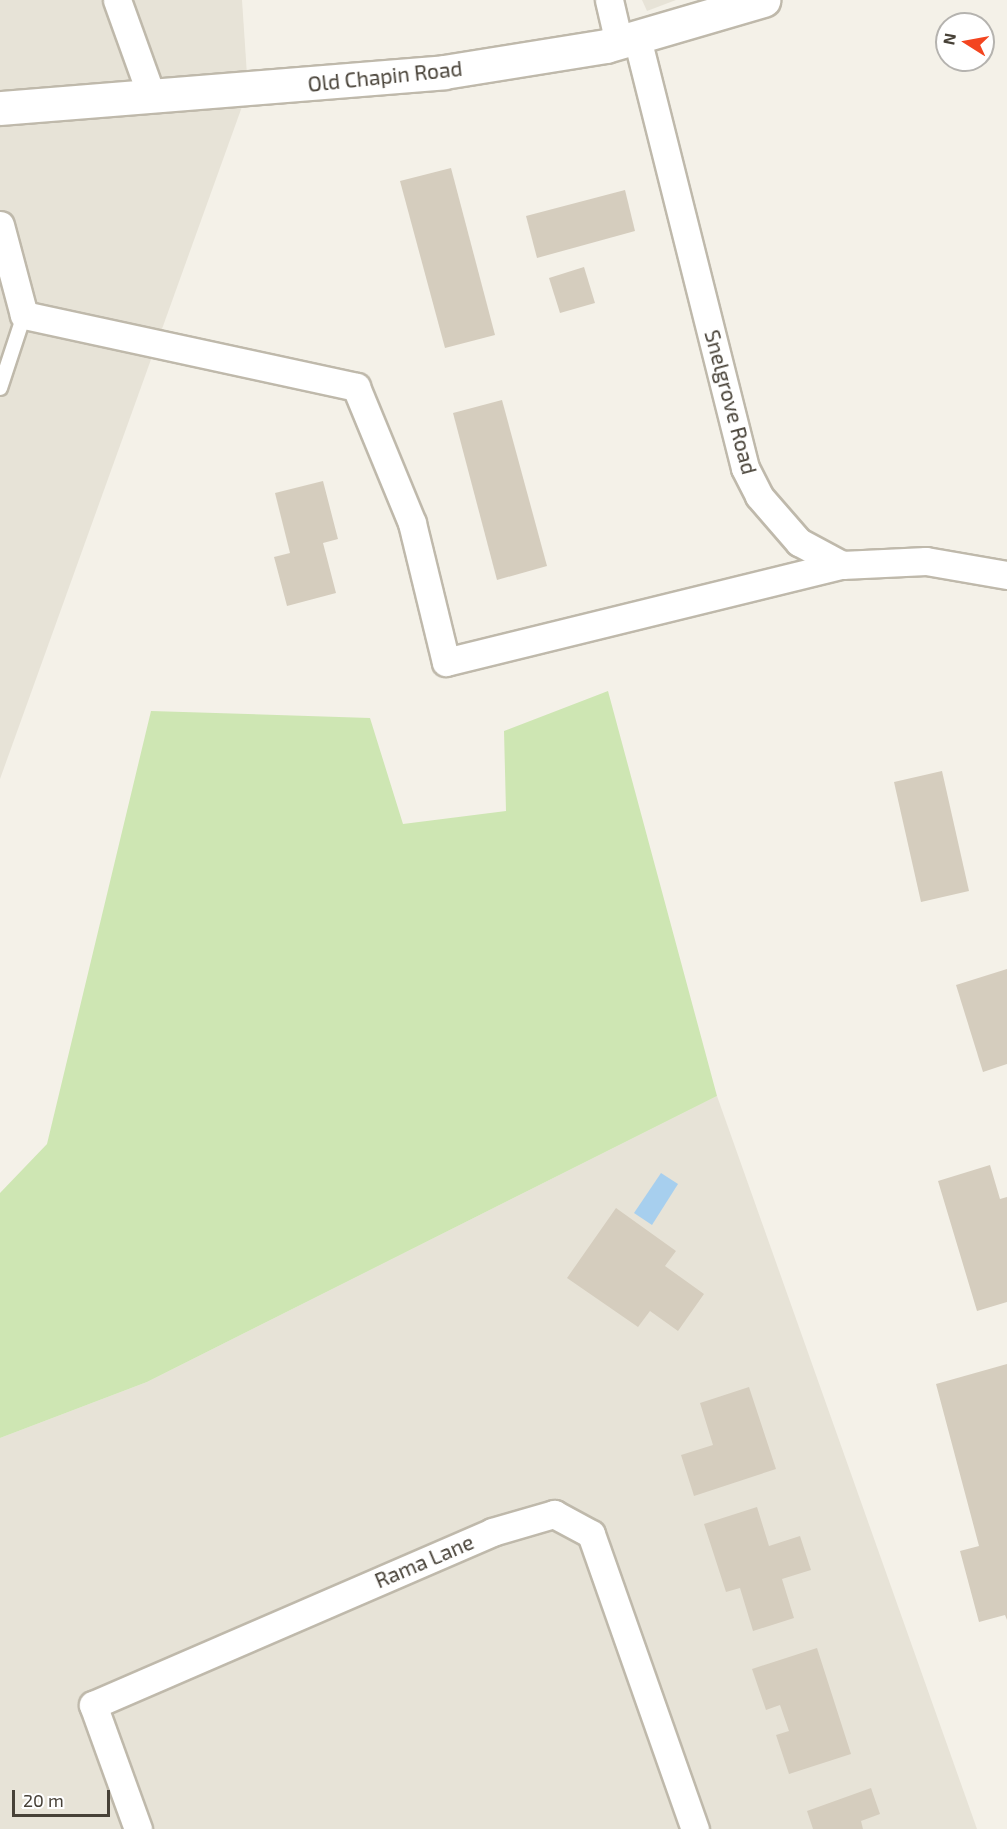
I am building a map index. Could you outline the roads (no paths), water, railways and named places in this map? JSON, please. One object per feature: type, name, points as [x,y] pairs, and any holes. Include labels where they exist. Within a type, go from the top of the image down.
[{"type":"street","points":[[117,0],[152,97]]},
{"type":"street","name":"Snelgrove Road","points":[[609,0],[628,41],[746,468],[778,521],[799,542],[842,565]]},
{"type":"street","name":"Old Chapin Road","points":[[0,108],[444,72],[628,41],[763,0]]},
{"type":"street","points":[[0,225],[24,315],[356,387],[412,523],[446,662],[842,565],[926,561],[1007,575]]},
{"type":"street","name":"Rama Lane","points":[[138,1829],[93,1705],[492,1532],[554,1514],[591,1534],[695,1829]]},
{"type":"lane","points":[[0,388],[24,315]]},
{"type":"water","points":[[661,1173],[678,1184],[652,1225],[634,1213]]}]
